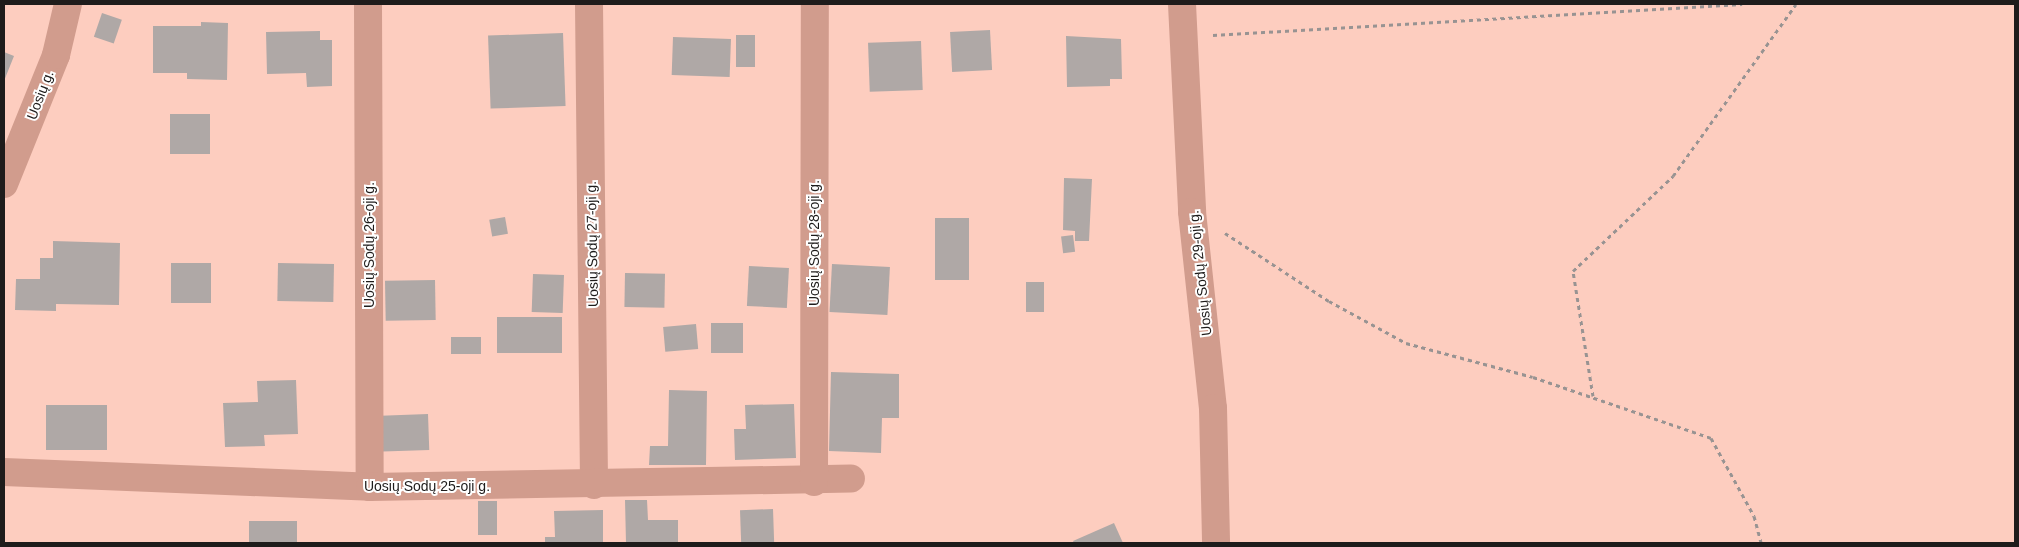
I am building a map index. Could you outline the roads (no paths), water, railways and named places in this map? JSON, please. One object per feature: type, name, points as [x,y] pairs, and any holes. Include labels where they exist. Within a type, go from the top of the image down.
[{"type":"street","name":"Uosių g.","points":[[4,184],[56,55],[68,4]]},
{"type":"street","name":"Uosių Sodų 26-oji g.","points":[[368,4],[370,487]]},
{"type":"street","name":"Uosių Sodų 27-oji g.","points":[[589,4],[594,485]]},
{"type":"street","name":"Uosių Sodų 28-oji g.","points":[[814,482],[815,4]]},
{"type":"street","name":"Uosių Sodų 29-oji g.","points":[[1182,4],[1192,212],[1213,408],[1216,543]]},
{"type":"street","name":"Uosių Sodų 25-oji g.","points":[[4,472],[370,487],[814,482],[851,479]]}]
